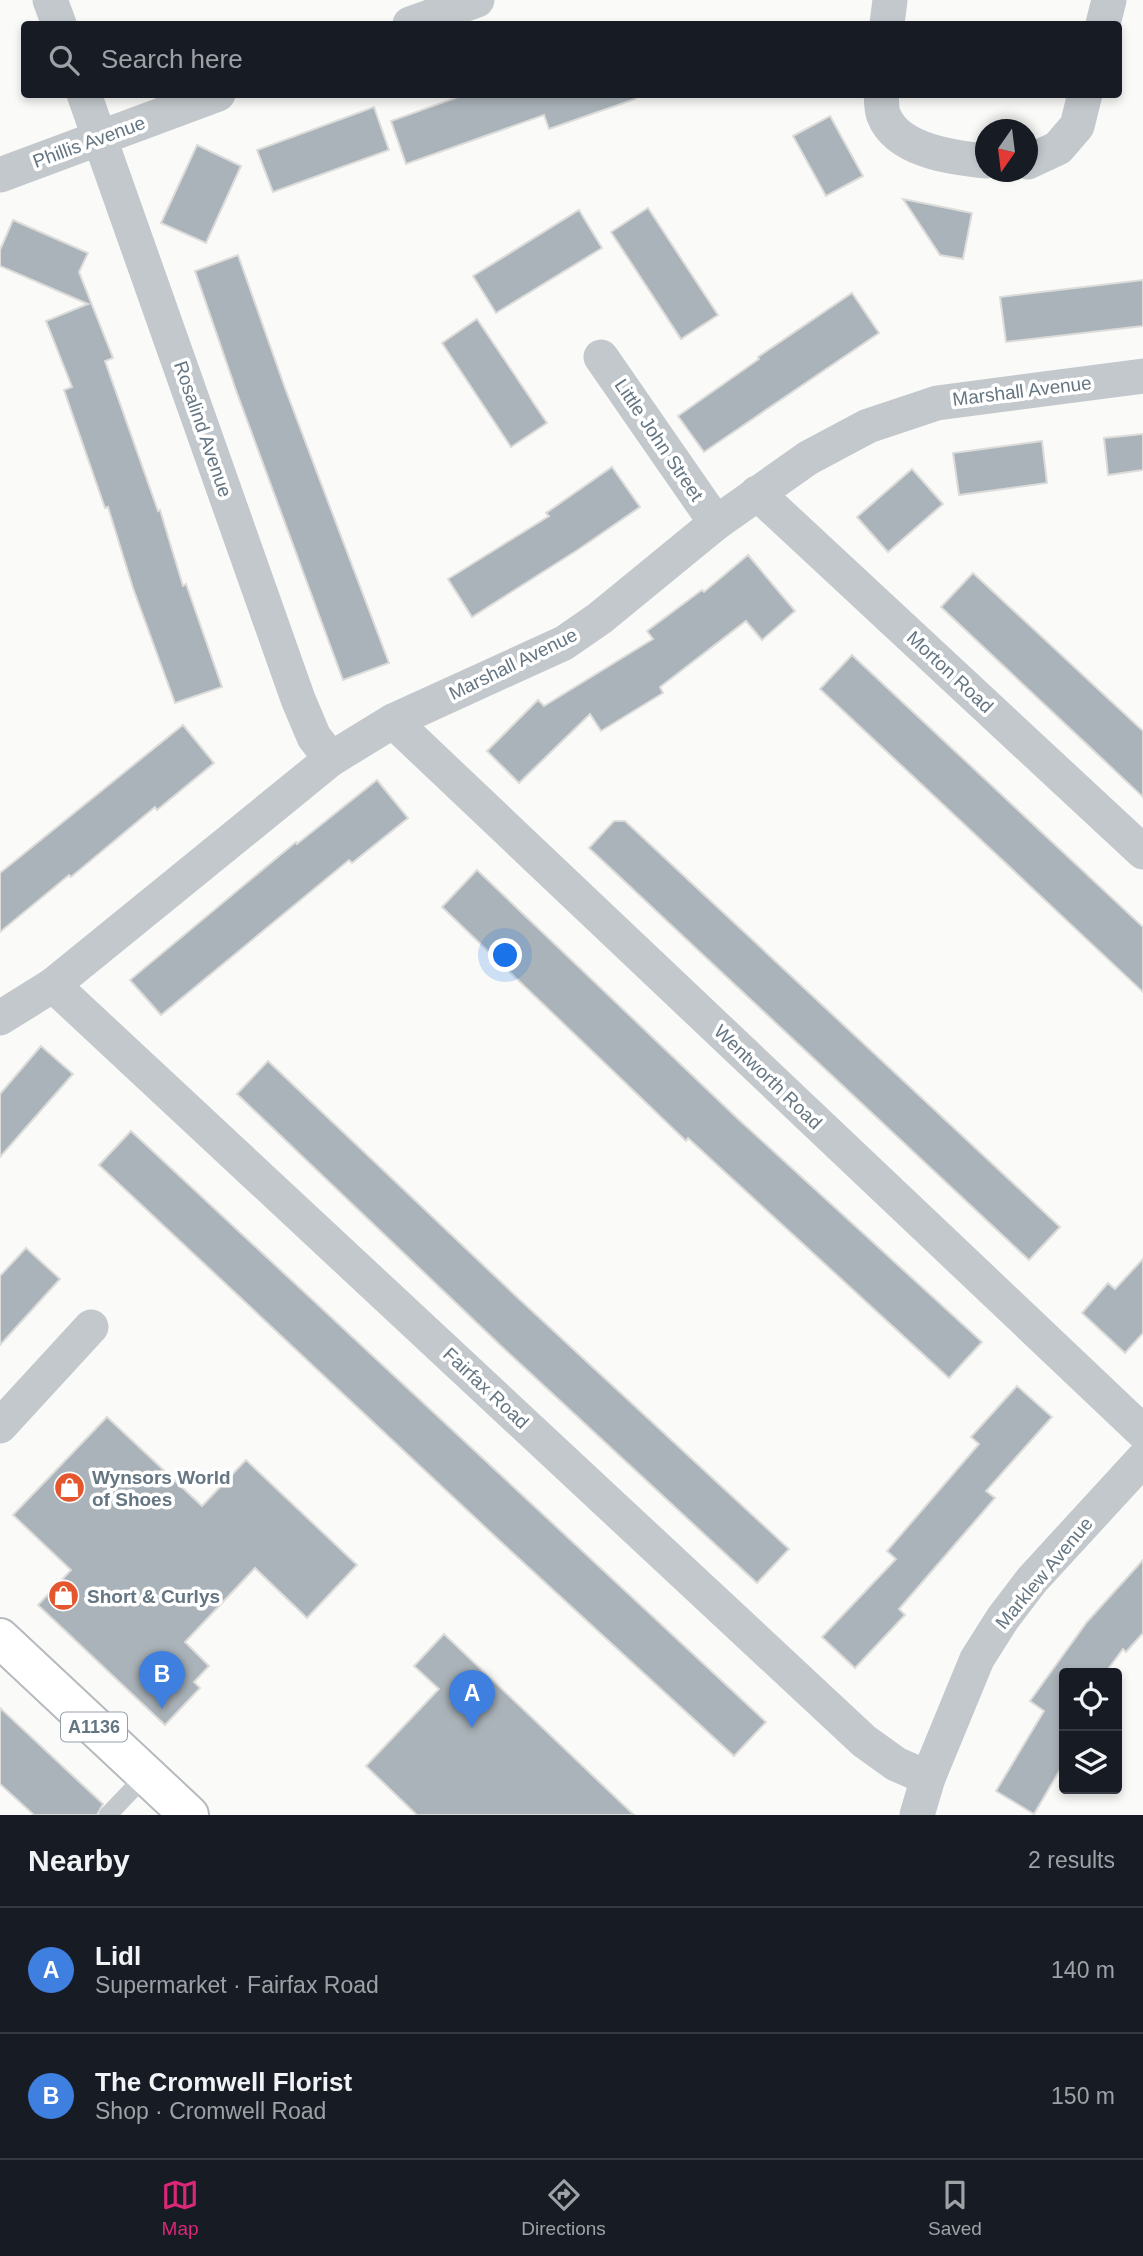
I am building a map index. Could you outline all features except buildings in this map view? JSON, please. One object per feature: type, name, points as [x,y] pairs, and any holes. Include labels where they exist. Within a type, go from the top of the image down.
[{"type":"main road","name":"A1136","points":[[0,1638],[189,1815]]},
{"type":"street","points":[[50,0],[57,21]]},
{"type":"street","points":[[418,21],[477,0]]},
{"type":"street","points":[[888,21],[891,0]]},
{"type":"street","points":[[1104,21],[1109,0]]},
{"type":"street","name":"Rosalind Avenue","points":[[85,98],[298,699],[314,737],[331,759]]},
{"type":"street","name":"Phillis Avenue","points":[[0,175],[207,98]]},
{"type":"street","points":[[882,98],[884,116],[901,139],[932,152],[975,159]]},
{"type":"street","points":[[1038,157],[1058,148],[1077,126],[1084,98]]},
{"type":"street","name":"Little John Street","points":[[601,357],[716,523]]},
{"type":"street","name":"Marshall Avenue","points":[[3,1009],[53,985],[331,759],[393,721],[564,643],[600,618],[716,523],[808,458],[868,426],[937,402],[1143,376]]},
{"type":"street","name":"Morton Road","points":[[757,493],[1143,852]]},
{"type":"street","name":"Wentworth Road","points":[[393,721],[1143,1432]]},
{"type":"street","name":"Fairfax Road","points":[[53,985],[864,1741],[895,1764],[928,1778]]},
{"type":"street","points":[[0,1426],[91,1327]]},
{"type":"street","name":"Marklew Avenue","points":[[917,1815],[928,1778],[977,1659],[1003,1618],[1032,1580],[1143,1459]]},
{"type":"lane","points":[[108,1815],[146,1775]]},
{"type":"place","name":"Wynsors World of Shoes","points":[[69,1488]]},
{"type":"place","name":"Short & Curlys","points":[[64,1596]]},
{"type":"place","name":"The Cromwell Florist","points":[[162,1709]]},
{"type":"place","name":"Lidl","points":[[472,1728]]}]
